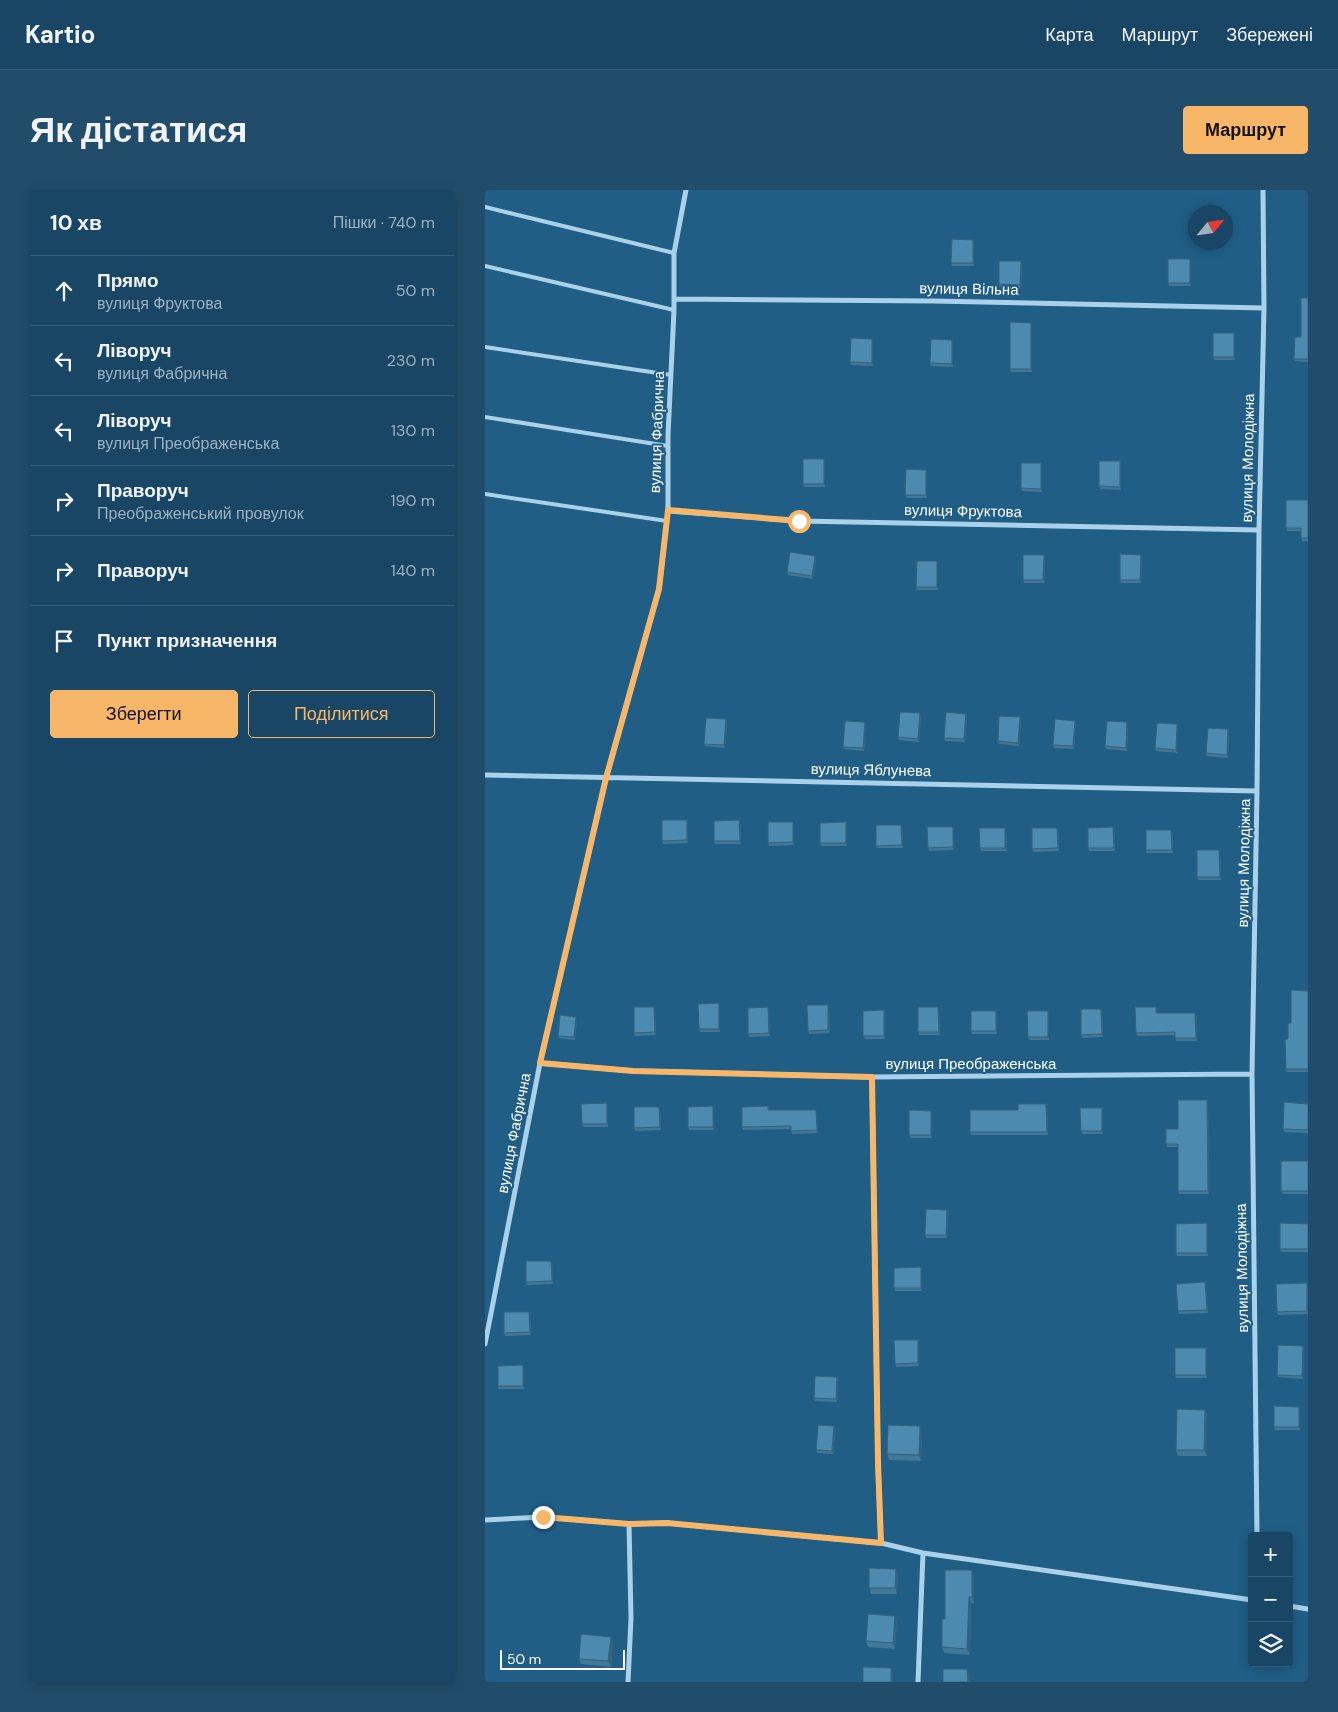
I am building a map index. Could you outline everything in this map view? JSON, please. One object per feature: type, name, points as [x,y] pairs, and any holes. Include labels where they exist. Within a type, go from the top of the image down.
[{"type":"street","name":"вулиця Фабрична","points":[[485,1344],[540,1063],[606,778],[659,589],[668,510],[674,253],[686,190]]},
{"type":"street","name":"вулиця Молодіжна","points":[[1257,1532],[1252,1074],[1259,530],[1264,308],[1263,190]]},
{"type":"street","name":"вулиця Вільна","points":[[674,299],[933,301],[1264,308]]},
{"type":"street","name":"вулиця Фруктова","points":[[668,510],[799,521],[1259,530]]},
{"type":"street","name":"вулиця Яблунева","points":[[485,775],[1257,791]]},
{"type":"street","name":"вулиця Преображенська","points":[[540,1063],[633,1071],[872,1077],[1252,1074]]},
{"type":"street","points":[[872,1077],[881,1543]]},
{"type":"street","points":[[485,1520],[543,1517],[629,1524],[667,1523],[881,1543],[923,1553],[1248,1599]]},
{"type":"street","points":[[628,1682],[631,1618],[629,1524]]},
{"type":"street","points":[[918,1682],[923,1553]]},
{"type":"street","points":[[1293,1607],[1308,1609]]},
{"type":"lane","points":[[485,207],[674,253]]},
{"type":"lane","points":[[485,266],[674,310]]},
{"type":"lane","points":[[485,347],[671,375]]},
{"type":"lane","points":[[485,417],[668,446]]},
{"type":"lane","points":[[485,494],[667,521]]},
{"type":"building","points":[[952,239],[973,240],[973,263],[951,263]]},
{"type":"building","points":[[1168,259],[1190,259],[1190,283],[1168,283]]},
{"type":"building","points":[[999,261],[1021,261],[1020,285],[999,284]]},
{"type":"building","points":[[1301,298],[1308,298],[1308,359],[1294,359],[1295,337],[1301,337]]},
{"type":"building","points":[[1010,322],[1031,323],[1031,369],[1010,369]]},
{"type":"building","points":[[1213,333],[1234,333],[1234,357],[1213,357]]},
{"type":"building","points":[[851,338],[872,339],[872,363],[850,362]]},
{"type":"building","points":[[931,339],[952,340],[952,364],[930,363]]},
{"type":"building","points":[[803,459],[824,459],[824,484],[803,484]]},
{"type":"building","points":[[1099,461],[1120,461],[1120,487],[1099,486]]},
{"type":"building","points":[[1021,463],[1041,463],[1041,489],[1021,488]]},
{"type":"building","points":[[906,469],[926,470],[926,495],[905,495]]},
{"type":"building","points":[[1286,500],[1308,500],[1308,538],[1301,538],[1301,528],[1286,528]]},
{"type":"building","points":[[790,552],[815,556],[812,576],[787,572]]},
{"type":"building","points":[[1120,554],[1141,555],[1140,580],[1120,580]]},
{"type":"building","points":[[1023,555],[1044,555],[1043,580],[1023,580]]},
{"type":"building","points":[[917,561],[937,561],[937,587],[916,587]]},
{"type":"building","points":[[900,712],[920,713],[918,739],[898,737]]},
{"type":"building","points":[[946,712],[966,714],[964,739],[944,738]]},
{"type":"building","points":[[999,716],[1020,717],[1018,743],[998,741]]},
{"type":"building","points":[[706,718],[726,719],[724,745],[704,744]]},
{"type":"building","points":[[1055,719],[1075,721],[1073,746],[1053,745]]},
{"type":"building","points":[[845,721],[865,722],[863,748],[843,747]]},
{"type":"building","points":[[1107,721],[1127,722],[1126,748],[1105,746]]},
{"type":"building","points":[[1157,723],[1177,724],[1176,750],[1155,748]]},
{"type":"building","points":[[1208,728],[1228,729],[1227,755],[1206,753]]},
{"type":"building","points":[[662,820],[687,820],[687,840],[662,841]]},
{"type":"building","points":[[739,820],[740,841],[714,841],[714,821]]},
{"type":"building","points":[[768,822],[793,822],[793,842],[768,843]]},
{"type":"building","points":[[846,822],[846,843],[820,843],[820,823]]},
{"type":"building","points":[[876,825],[901,825],[902,845],[876,846]]},
{"type":"building","points":[[927,827],[953,827],[953,847],[928,848]]},
{"type":"building","points":[[1113,827],[1114,848],[1088,848],[1088,828]]},
{"type":"building","points":[[979,828],[1005,828],[1005,848],[980,848]]},
{"type":"building","points":[[1032,828],[1057,828],[1058,848],[1032,849]]},
{"type":"building","points":[[1146,830],[1171,830],[1172,850],[1146,850]]},
{"type":"building","points":[[1197,850],[1219,850],[1220,877],[1197,877]]},
{"type":"building","points":[[1291,990],[1308,991],[1308,1069],[1286,1069],[1285,1039],[1288,1039],[1288,1023],[1291,1023]]},
{"type":"building","points":[[719,1003],[719,1029],[699,1029],[698,1004]]},
{"type":"building","points":[[807,1005],[828,1005],[828,1030],[808,1031]]},
{"type":"building","points":[[634,1007],[654,1007],[655,1032],[634,1033]]},
{"type":"building","points":[[768,1007],[769,1033],[748,1034],[748,1008]]},
{"type":"building","points":[[918,1007],[938,1007],[939,1032],[918,1032]]},
{"type":"building","points":[[1135,1007],[1156,1007],[1156,1013],[1195,1013],[1196,1038],[1175,1038],[1175,1032],[1136,1033]]},
{"type":"building","points":[[1081,1009],[1101,1009],[1102,1034],[1081,1035]]},
{"type":"building","points":[[884,1010],[884,1036],[863,1036],[863,1011]]},
{"type":"building","points":[[971,1011],[996,1011],[996,1031],[971,1031]]},
{"type":"building","points":[[1027,1011],[1048,1011],[1048,1037],[1028,1037]]},
{"type":"building","points":[[560,1015],[576,1017],[574,1037],[558,1036]]},
{"type":"building","points":[[1178,1100],[1207,1100],[1208,1191],[1178,1191],[1178,1144],[1166,1144],[1166,1129],[1178,1129]]},
{"type":"building","points":[[1284,1102],[1308,1104],[1308,1130],[1283,1129]]},
{"type":"building","points":[[607,1103],[607,1124],[582,1124],[581,1104]]},
{"type":"building","points":[[1018,1104],[1046,1104],[1047,1132],[970,1132],[970,1110],[1018,1110]]},
{"type":"building","points":[[713,1106],[713,1127],[688,1127],[688,1107]]},
{"type":"building","points":[[768,1106],[768,1110],[816,1110],[817,1130],[791,1131],[791,1126],[742,1127],[742,1107]]},
{"type":"building","points":[[634,1107],[659,1107],[660,1127],[634,1128]]},
{"type":"building","points":[[1080,1108],[1102,1108],[1102,1131],[1081,1131]]},
{"type":"building","points":[[909,1110],[931,1111],[931,1135],[909,1135]]},
{"type":"building","points":[[1281,1161],[1308,1161],[1308,1191],[1281,1191]]},
{"type":"building","points":[[926,1209],[947,1210],[946,1235],[925,1235]]},
{"type":"building","points":[[1207,1223],[1207,1253],[1176,1253],[1176,1224]]},
{"type":"building","points":[[1280,1223],[1308,1224],[1308,1249],[1280,1249]]},
{"type":"building","points":[[526,1261],[551,1261],[552,1281],[526,1282]]},
{"type":"building","points":[[921,1267],[921,1288],[894,1288],[894,1268]]},
{"type":"building","points":[[1205,1282],[1207,1310],[1178,1311],[1176,1284]]},
{"type":"building","points":[[1307,1283],[1307,1311],[1277,1312],[1276,1284]]},
{"type":"building","points":[[504,1312],[529,1312],[530,1332],[504,1333]]},
{"type":"building","points":[[894,1340],[918,1340],[918,1363],[895,1364]]},
{"type":"building","points":[[1278,1345],[1303,1346],[1302,1376],[1277,1375]]},
{"type":"building","points":[[1175,1348],[1206,1348],[1206,1375],[1175,1375]]},
{"type":"building","points":[[523,1365],[523,1386],[498,1386],[498,1366]]},
{"type":"building","points":[[815,1376],[837,1377],[836,1399],[814,1398]]},
{"type":"building","points":[[1274,1406],[1299,1407],[1299,1427],[1274,1427]]},
{"type":"building","points":[[1177,1409],[1205,1410],[1204,1450],[1176,1450]]},
{"type":"building","points":[[818,1425],[834,1426],[832,1451],[816,1450]]},
{"type":"building","points":[[888,1425],[920,1426],[919,1455],[887,1454]]},
{"type":"building","points":[[869,1568],[896,1569],[895,1588],[869,1588]]},
{"type":"building","points":[[945,1570],[972,1570],[972,1597],[969,1597],[967,1649],[942,1647],[942,1619],[945,1619]]},
{"type":"building","points":[[868,1614],[895,1616],[893,1643],[866,1641]]},
{"type":"building","points":[[581,1634],[611,1637],[608,1661],[579,1659]]},
{"type":"building","points":[[863,1667],[891,1668],[891,1682],[863,1682]]},
{"type":"building","points":[[943,1669],[967,1669],[968,1682],[943,1682]]},
{"type":"route","points":[[543,1517],[629,1524],[667,1523],[881,1543],[872,1077],[633,1071],[540,1063],[606,778],[659,589],[668,510],[799,521]]}]
